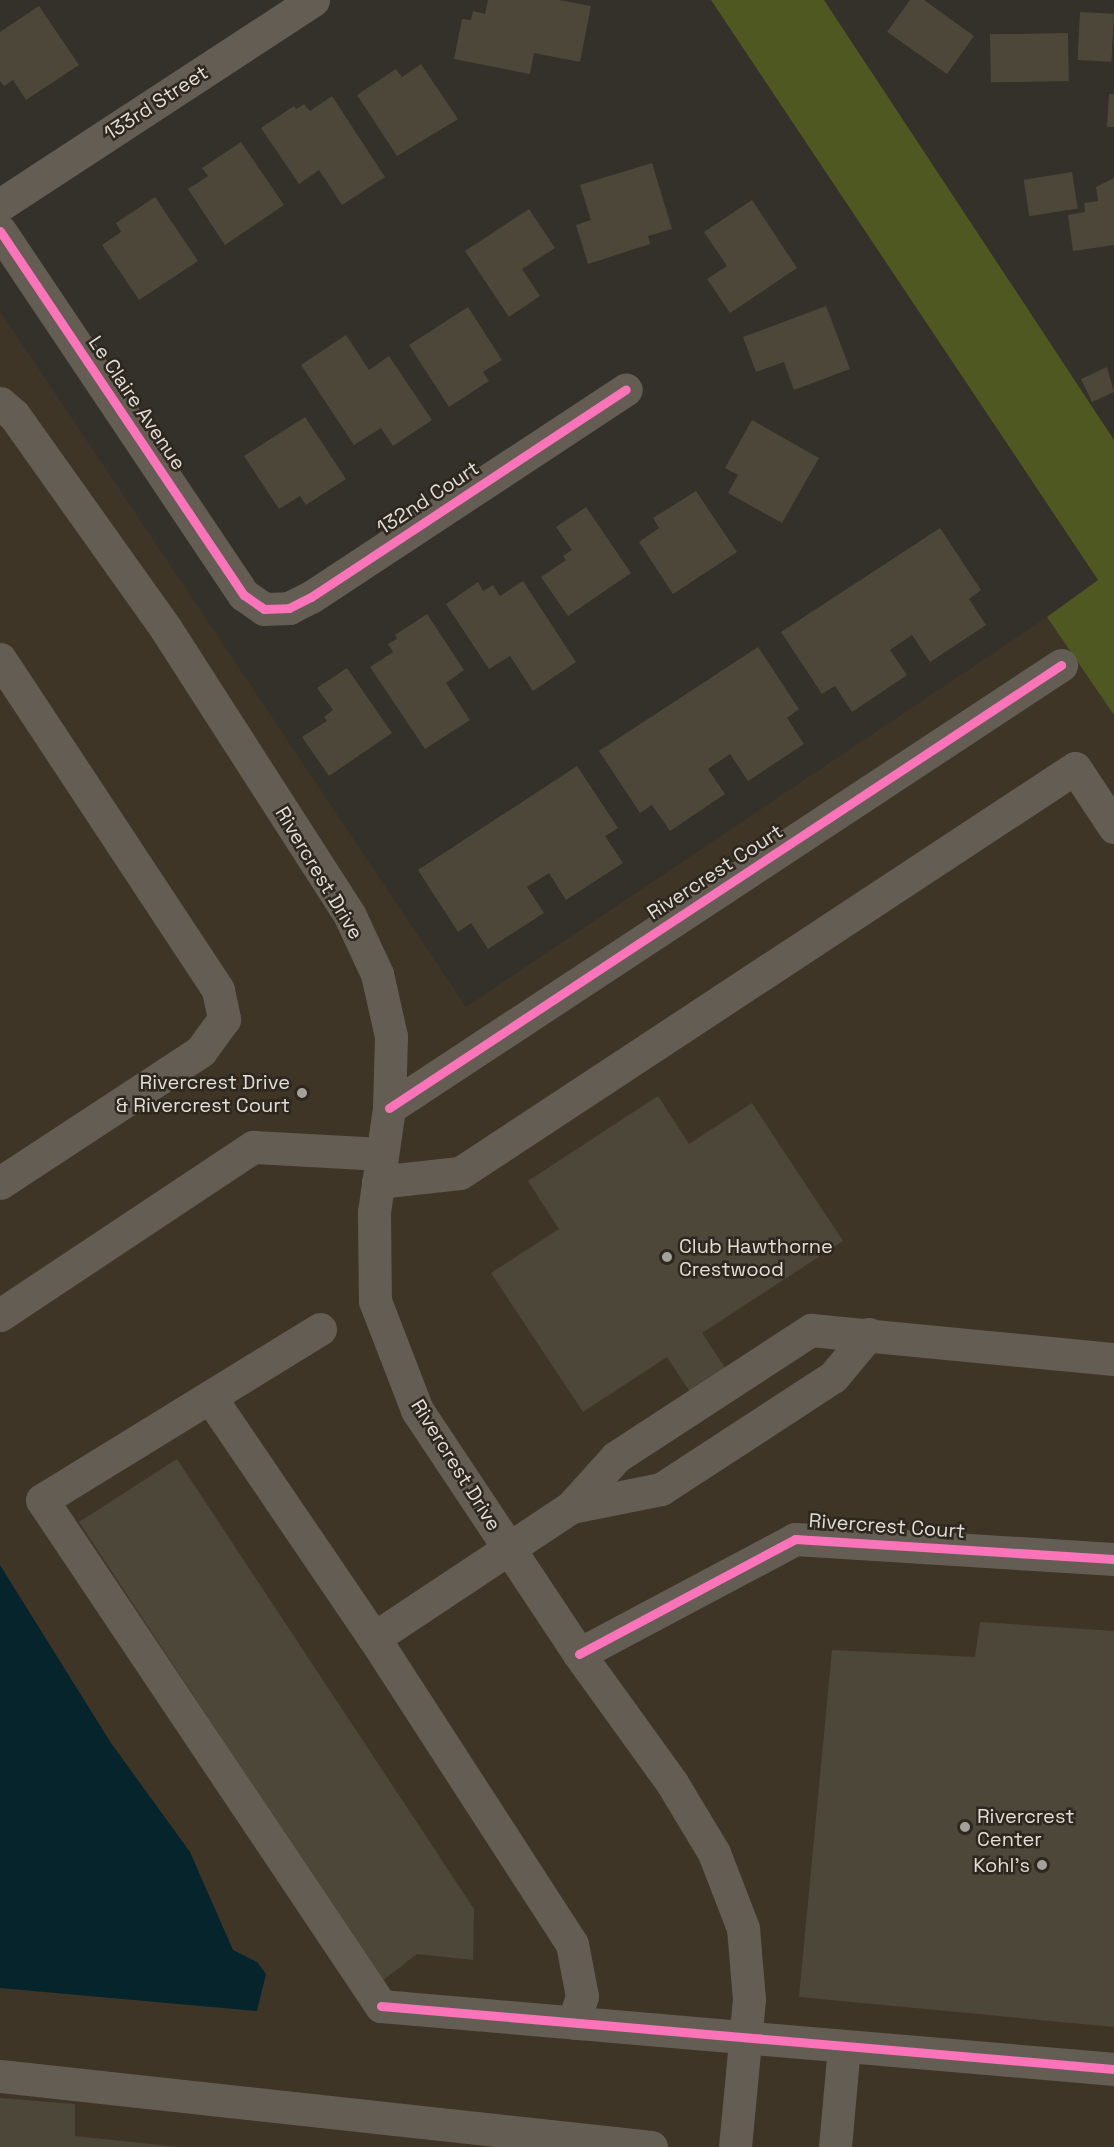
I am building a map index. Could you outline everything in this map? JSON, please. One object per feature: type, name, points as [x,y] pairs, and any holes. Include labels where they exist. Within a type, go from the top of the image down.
[{"type":"street","name":"133rd Street","points":[[0,206],[313,0]]},
{"type":"street","name":"Le Claire Avenue","points":[[0,231],[244,595]]},
{"type":"street","name":"132nd Court","points":[[244,595],[264,609],[289,608],[311,597],[626,388]]},
{"type":"street","name":"Rivercrest Drive","points":[[0,403],[14,415],[165,629],[350,916],[377,974],[391,1036],[388,1108],[374,1212],[375,1301],[417,1410],[579,1654],[672,1783],[714,1853],[743,1928],[749,2000],[735,2147]]},
{"type":"street","points":[[0,659],[218,990],[224,1019],[201,1051],[0,1183]]},
{"type":"street","name":"Rivercrest Court","points":[[388,1108],[1061,665]]},
{"type":"street","points":[[0,1315],[253,1147],[380,1168],[460,1173],[1075,768],[1114,828]]},
{"type":"street","points":[[320,1329],[42,1500],[381,2006],[1114,2069]]},
{"type":"street","points":[[374,1638],[571,1507],[616,1457],[811,1330],[1114,1359]]},
{"type":"street","points":[[571,1507],[661,1489],[833,1377],[869,1334]]},
{"type":"street","points":[[210,1397],[374,1638],[572,1944],[582,1996],[573,2023]]},
{"type":"street","name":"Rivercrest Court","points":[[579,1654],[795,1539],[1114,1559]]},
{"type":"street","points":[[835,2147],[844,2046]]},
{"type":"street","points":[[0,2076],[651,2147]]},
{"type":"shaded area","name":"Rivercrest Center","points":[[0,311],[466,1007],[1047,617],[1114,715],[1114,2147],[0,2147]]},
{"type":"green space","points":[[711,0],[824,0],[1114,440],[1114,715],[1047,617],[1098,580]]},
{"type":"water","points":[[0,1565],[111,1743],[190,1852],[233,1950],[257,1962],[266,1974],[257,2011],[0,1988]]},
{"type":"building","points":[[488,0],[559,0],[591,6],[580,62],[534,53],[530,74],[454,59],[462,19],[471,20],[473,11],[485,14]]},
{"type":"building","points":[[910,0],[924,0],[974,36],[947,74],[887,32]]},
{"type":"building","points":[[39,6],[79,65],[26,100],[13,80],[4,86],[0,81],[0,32]]},
{"type":"building","points":[[1080,12],[1114,14],[1111,62],[1077,60]]},
{"type":"building","points":[[1068,33],[1069,81],[991,82],[990,34]]},
{"type":"building","points":[[421,64],[458,119],[397,156],[357,95],[396,69],[402,77]]},
{"type":"building","points":[[1109,94],[1114,94],[1114,127],[1107,127]]},
{"type":"building","points":[[332,96],[385,177],[342,205],[319,170],[299,184],[261,128],[294,106],[296,109],[304,104],[310,111]]},
{"type":"building","points":[[241,142],[284,205],[225,245],[188,189],[208,176],[202,168]]},
{"type":"building","points":[[652,163],[672,229],[648,236],[650,244],[588,264],[576,225],[591,220],[580,185]]},
{"type":"building","points":[[1072,172],[1078,209],[1029,216],[1024,180]]},
{"type":"building","points":[[1114,178],[1114,245],[1073,251],[1068,215],[1085,212],[1084,203],[1098,201],[1096,187]]},
{"type":"building","points":[[155,197],[198,261],[139,300],[102,245],[121,232],[116,223]]},
{"type":"building","points":[[752,200],[797,268],[730,313],[707,279],[727,266],[704,232]]},
{"type":"building","points":[[529,209],[555,248],[522,269],[540,296],[509,317],[465,251]]},
{"type":"building","points":[[826,306],[850,369],[794,390],[784,362],[756,372],[743,337]]},
{"type":"building","points":[[468,307],[502,360],[483,372],[489,381],[449,407],[409,345]]},
{"type":"building","points":[[346,335],[369,370],[389,356],[432,420],[393,446],[381,428],[354,445],[301,365]]},
{"type":"building","points":[[1107,367],[1114,392],[1092,402],[1081,379]]},
{"type":"building","points":[[305,417],[346,479],[306,505],[300,496],[279,509],[244,456]]},
{"type":"building","points":[[752,420],[819,458],[782,523],[728,493],[738,475],[725,468]]},
{"type":"building","points":[[696,491],[737,552],[673,594],[639,542],[659,528],[653,518]]},
{"type":"building","points":[[586,507],[631,573],[568,616],[541,577],[566,560],[563,556],[572,550],[556,527]]},
{"type":"building","points":[[940,528],[981,590],[969,599],[986,625],[930,662],[912,635],[890,650],[907,675],[852,712],[835,686],[822,694],[781,632]]},
{"type":"building","points":[[523,581],[576,662],[533,691],[510,656],[489,669],[446,604],[478,582],[483,591],[493,585],[500,596]]},
{"type":"building","points":[[427,614],[464,670],[446,683],[470,720],[425,749],[370,667],[393,652],[388,644],[397,639],[395,635]]},
{"type":"building","points":[[758,647],[799,709],[787,718],[804,744],[748,781],[730,754],[708,769],[725,794],[670,831],[652,805],[640,813],[599,751]]},
{"type":"building","points":[[347,668],[392,733],[329,776],[302,737],[327,721],[324,717],[333,710],[317,688]]},
{"type":"building","points":[[577,766],[618,828],[605,836],[623,863],[566,900],[549,873],[527,887],[544,913],[488,949],[471,923],[458,932],[418,870]]},
{"type":"building","name":"Club Hawthorne Crestwood","points":[[658,1096],[689,1144],[752,1103],[843,1241],[702,1333],[728,1372],[692,1395],[667,1357],[583,1412],[491,1273],[559,1229],[528,1181]]},
{"type":"building","points":[[177,1459],[474,1909],[473,1960],[417,1954],[382,1981],[79,1522]]},
{"type":"building","name":"Rivercrest Center","points":[[980,1622],[1114,1631],[1114,2027],[799,1997],[832,1650],[975,1657]]},
{"type":"building","points":[[0,2098],[75,2104],[75,2136],[179,2147],[0,2147]]},
{"type":"cycle path","points":[[0,231],[244,595],[264,609],[289,608],[311,597],[626,389]]},
{"type":"cycle path","points":[[389,1108],[1061,665]]},
{"type":"cycle path","points":[[579,1654],[795,1539],[1114,1559]]},
{"type":"cycle path","points":[[381,2006],[1114,2069]]},
{"type":"place","name":"Rivercrest Drive & Rivercrest Court","points":[[302,1093]]},
{"type":"place","name":"Club Hawthorne Crestwood","points":[[667,1257]]},
{"type":"place","name":"Rivercrest Center","points":[[965,1827]]},
{"type":"place","name":"Kohl's","points":[[1042,1865]]}]
